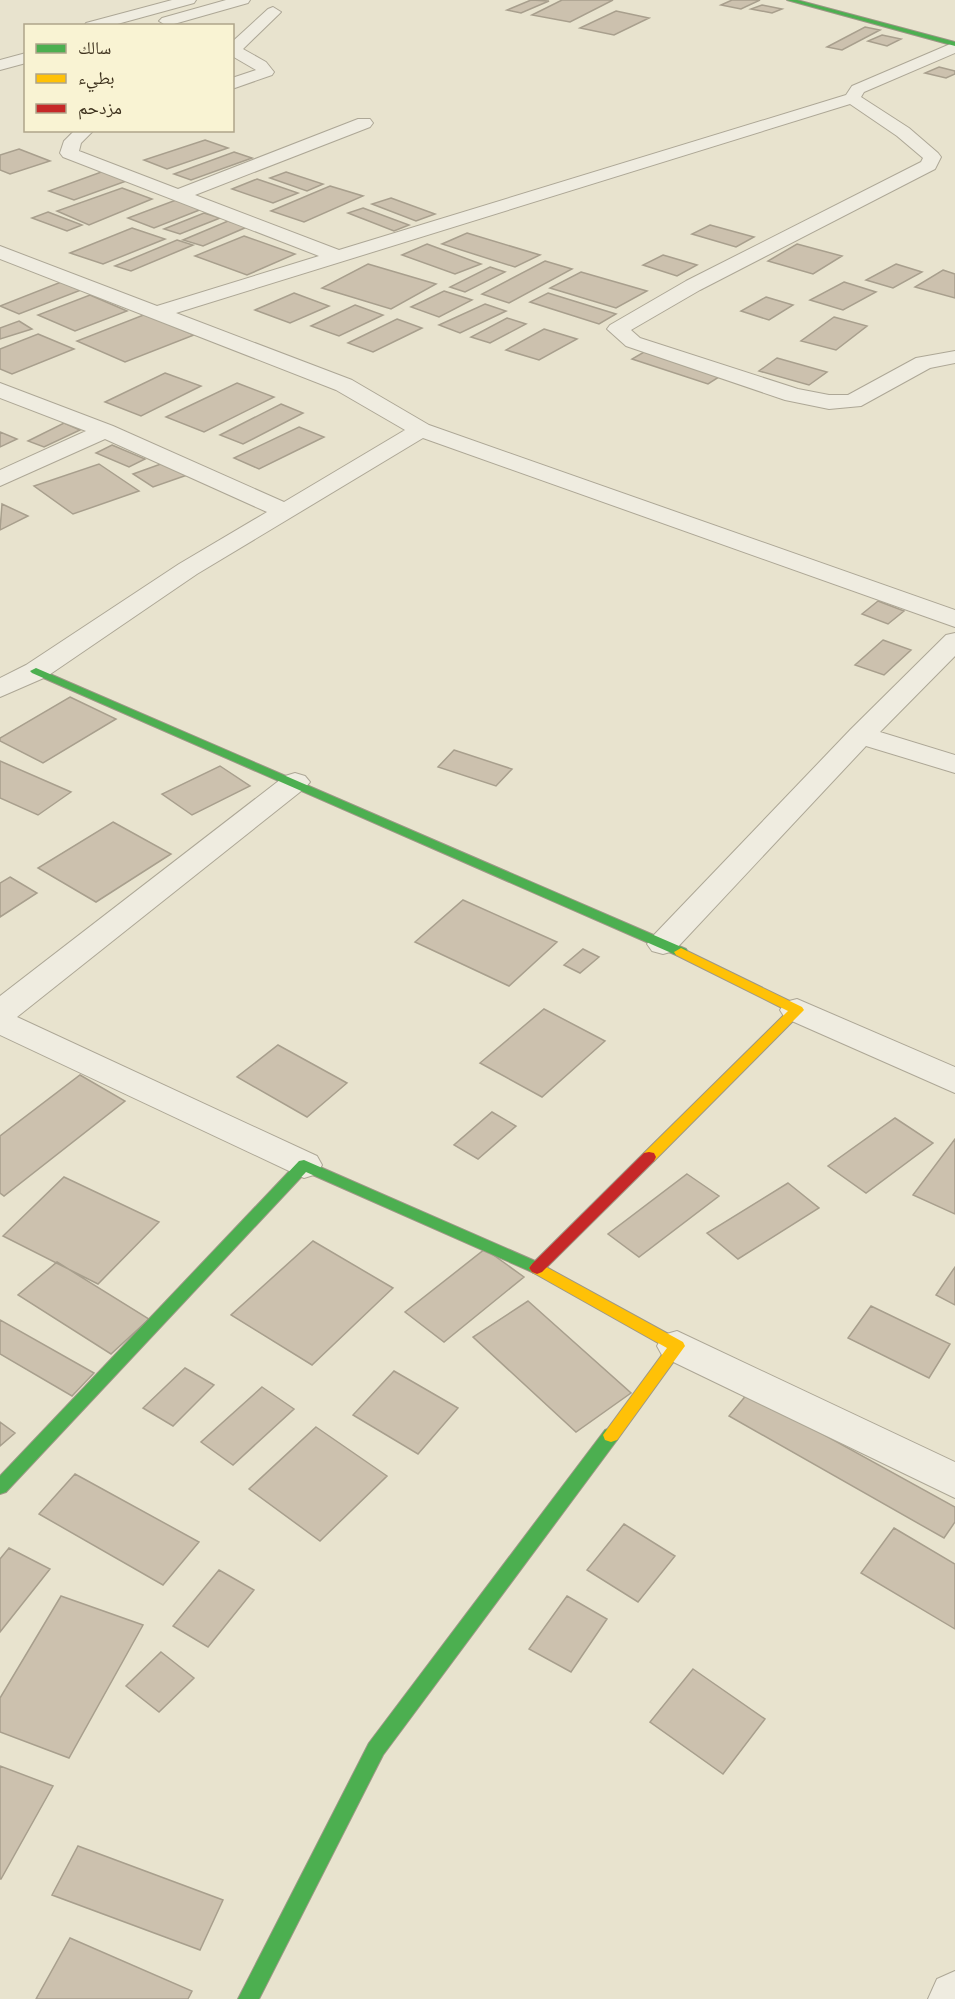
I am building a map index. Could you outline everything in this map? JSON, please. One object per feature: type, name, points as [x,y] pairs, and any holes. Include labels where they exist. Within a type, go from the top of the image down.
[{"type":"street","points":[[98,24],[189,0]]},
{"type":"street","points":[[158,24],[243,0]]},
{"type":"street","points":[[790,0],[955,46]]},
{"type":"street","points":[[110,8],[131,15]]},
{"type":"street","points":[[234,49],[273,12]]},
{"type":"street","points":[[0,48],[24,42]]},
{"type":"street","points":[[158,312],[852,98],[858,88],[955,46]]},
{"type":"street","points":[[234,51],[260,65],[266,72],[234,83]]},
{"type":"street","points":[[0,65],[24,59]]},
{"type":"street","points":[[852,98],[903,132],[932,157],[929,165],[864,202],[656,304],[617,329],[633,342],[793,395],[829,402],[853,401],[924,363],[955,357]]},
{"type":"street","points":[[179,195],[364,123]]},
{"type":"street","points":[[84,132],[73,141],[69,153],[339,256]]},
{"type":"street","points":[[0,252],[344,385],[421,430],[955,619]]},
{"type":"street","points":[[0,390],[105,431],[285,511]]},
{"type":"street","points":[[0,689],[36,671],[188,569],[421,430]]},
{"type":"street","points":[[0,479],[105,431]]},
{"type":"street","points":[[663,944],[861,735],[955,641]]},
{"type":"street","points":[[36,671],[663,944],[741,980],[797,1010],[955,1081]]},
{"type":"street","points":[[861,735],[955,764]]},
{"type":"street","points":[[0,1013],[295,782]]},
{"type":"street","points":[[537,1268],[797,1010]]},
{"type":"street","points":[[0,1023],[304,1165],[537,1268],[677,1346],[955,1481]]},
{"type":"street","points":[[0,1487],[304,1165]]},
{"type":"street","points":[[248,1999],[376,1749],[677,1346]]},
{"type":"building","points":[[531,0],[549,1],[521,13],[507,10]]},
{"type":"building","points":[[562,0],[613,0],[570,22],[532,15]]},
{"type":"building","points":[[732,0],[760,0],[741,9],[721,5]]},
{"type":"building","points":[[762,5],[782,9],[772,13],[751,9]]},
{"type":"building","points":[[616,11],[649,18],[614,35],[580,28]]},
{"type":"building","points":[[865,27],[880,30],[842,50],[827,47]]},
{"type":"building","points":[[882,35],[901,39],[887,46],[868,41]]},
{"type":"building","points":[[939,67],[955,71],[955,74],[946,78],[925,73]]},
{"type":"building","points":[[205,140],[228,148],[167,169],[144,160]]},
{"type":"building","points":[[19,149],[50,161],[10,174],[0,170],[0,155]]},
{"type":"building","points":[[234,152],[252,158],[191,180],[174,174]]},
{"type":"building","points":[[104,171],[129,180],[74,200],[49,191]]},
{"type":"building","points":[[286,172],[323,184],[307,191],[270,178]]},
{"type":"building","points":[[257,179],[298,193],[273,203],[232,189]]},
{"type":"building","points":[[330,186],[363,196],[304,222],[271,211]]},
{"type":"building","points":[[122,188],[152,199],[89,225],[57,211]]},
{"type":"building","points":[[391,198],[435,214],[416,221],[372,204]]},
{"type":"building","points":[[176,200],[202,209],[154,228],[128,218]]},
{"type":"building","points":[[363,208],[409,225],[394,231],[348,213]]},
{"type":"building","points":[[48,212],[82,225],[67,231],[32,218]]},
{"type":"building","points":[[204,213],[220,218],[180,234],[164,229]]},
{"type":"building","points":[[228,221],[247,227],[203,246],[183,240]]},
{"type":"building","points":[[710,225],[754,237],[736,247],[692,234]]},
{"type":"building","points":[[132,228],[165,239],[103,264],[70,253]]},
{"type":"building","points":[[467,233],[540,255],[515,267],[442,244]]},
{"type":"building","points":[[244,236],[295,254],[247,275],[195,256]]},
{"type":"building","points":[[177,240],[193,245],[131,271],[115,266]]},
{"type":"building","points":[[427,244],[481,264],[455,274],[402,255]]},
{"type":"building","points":[[797,244],[842,256],[813,274],[768,261]]},
{"type":"building","points":[[663,255],[697,265],[677,276],[643,265]]},
{"type":"building","points":[[545,261],[572,269],[509,303],[482,294]]},
{"type":"building","points":[[368,264],[436,284],[391,309],[322,288]]},
{"type":"building","points":[[896,264],[922,272],[893,288],[866,280]]},
{"type":"building","points":[[490,267],[505,272],[465,292],[450,287]]},
{"type":"building","points":[[943,270],[955,274],[955,298],[915,287]]},
{"type":"building","points":[[581,272],[647,291],[616,308],[550,288]]},
{"type":"building","points":[[61,282],[81,290],[19,314],[0,306]]},
{"type":"building","points":[[844,282],[876,292],[843,310],[810,300]]},
{"type":"building","points":[[444,291],[472,300],[439,317],[411,307]]},
{"type":"building","points":[[294,293],[329,306],[290,323],[255,310]]},
{"type":"building","points":[[548,293],[616,314],[599,324],[530,302]]},
{"type":"building","points":[[90,295],[127,311],[75,331],[38,315]]},
{"type":"building","points":[[766,297],[793,305],[769,320],[741,311]]},
{"type":"building","points":[[485,304],[506,311],[460,333],[439,325]]},
{"type":"building","points":[[355,305],[383,315],[339,336],[311,326]]},
{"type":"building","points":[[146,314],[194,335],[125,362],[77,341]]},
{"type":"building","points":[[834,317],[867,326],[836,350],[801,341]]},
{"type":"building","points":[[507,318],[526,324],[490,343],[471,337]]},
{"type":"building","points":[[397,319],[422,328],[373,352],[348,343]]},
{"type":"building","points":[[19,321],[32,329],[0,339],[0,328]]},
{"type":"building","points":[[544,329],[577,339],[539,360],[506,350]]},
{"type":"building","points":[[38,334],[74,349],[12,374],[0,369],[0,349]]},
{"type":"building","points":[[644,352],[719,377],[708,384],[632,359]]},
{"type":"building","points":[[777,358],[827,372],[809,385],[759,371]]},
{"type":"building","points":[[165,373],[201,386],[141,416],[105,402]]},
{"type":"building","points":[[237,383],[274,397],[204,432],[166,417]]},
{"type":"building","points":[[281,404],[303,413],[243,444],[220,435]]},
{"type":"building","points":[[64,423],[80,430],[44,447],[28,441]]},
{"type":"building","points":[[299,427],[324,437],[259,469],[234,458]]},
{"type":"building","points":[[0,432],[17,439],[0,447]]},
{"type":"building","points":[[112,445],[145,459],[129,467],[96,453]]},
{"type":"building","points":[[169,461],[190,474],[153,487],[133,474]]},
{"type":"building","points":[[99,464],[139,491],[73,514],[34,486]]},
{"type":"building","points":[[2,504],[28,516],[0,530]]},
{"type":"building","points":[[878,601],[904,611],[888,624],[862,614]]},
{"type":"building","points":[[883,640],[911,650],[884,675],[855,665]]},
{"type":"building","points":[[70,697],[116,719],[43,763],[0,741],[0,738]]},
{"type":"building","points":[[454,750],[512,769],[496,786],[438,767]]},
{"type":"building","points":[[0,761],[71,792],[38,815],[0,798]]},
{"type":"building","points":[[220,766],[250,786],[192,815],[162,794]]},
{"type":"building","points":[[113,822],[171,854],[96,902],[38,868]]},
{"type":"building","points":[[10,877],[37,893],[0,917],[0,883]]},
{"type":"building","points":[[463,900],[557,942],[509,986],[415,942]]},
{"type":"building","points":[[583,949],[599,957],[580,973],[564,965]]},
{"type":"building","points":[[544,1009],[605,1041],[542,1097],[480,1063]]},
{"type":"building","points":[[278,1045],[347,1083],[307,1117],[237,1077]]},
{"type":"building","points":[[80,1075],[125,1101],[4,1196],[0,1193],[0,1136]]},
{"type":"building","points":[[492,1112],[516,1126],[478,1159],[454,1145]]},
{"type":"building","points":[[895,1118],[933,1143],[866,1193],[828,1166]]},
{"type":"building","points":[[955,1139],[955,1214],[913,1195]]},
{"type":"building","points":[[687,1174],[719,1196],[639,1257],[608,1234]]},
{"type":"building","points":[[64,1177],[159,1222],[98,1284],[3,1236]]},
{"type":"building","points":[[788,1183],[819,1208],[738,1259],[707,1233]]},
{"type":"building","points":[[313,1241],[393,1288],[312,1365],[231,1315]]},
{"type":"building","points":[[485,1249],[524,1277],[444,1342],[405,1312]]},
{"type":"building","points":[[57,1262],[149,1319],[111,1354],[18,1295]]},
{"type":"building","points":[[955,1267],[955,1305],[936,1295]]},
{"type":"building","points":[[528,1301],[631,1393],[576,1432],[473,1337]]},
{"type":"building","points":[[871,1306],[950,1344],[929,1378],[848,1338]]},
{"type":"building","points":[[0,1320],[94,1373],[72,1396],[0,1354]]},
{"type":"building","points":[[185,1368],[214,1385],[173,1426],[143,1408]]},
{"type":"building","points":[[394,1371],[458,1408],[418,1454],[353,1415]]},
{"type":"building","points":[[262,1387],[294,1409],[233,1465],[201,1442]]},
{"type":"building","points":[[748,1393],[955,1507],[955,1522],[944,1538],[729,1416]]},
{"type":"building","points":[[0,1422],[15,1433],[0,1446]]},
{"type":"building","points":[[316,1427],[387,1476],[320,1541],[249,1489]]},
{"type":"building","points":[[75,1474],[199,1542],[163,1585],[39,1514]]},
{"type":"building","points":[[624,1524],[675,1556],[638,1602],[587,1570]]},
{"type":"building","points":[[894,1528],[955,1564],[955,1629],[861,1573]]},
{"type":"building","points":[[9,1548],[50,1569],[0,1632],[0,1559]]},
{"type":"building","points":[[219,1570],[254,1590],[208,1647],[173,1626]]},
{"type":"building","points":[[61,1596],[143,1625],[69,1758],[0,1732],[0,1698]]},
{"type":"building","points":[[567,1596],[607,1619],[571,1672],[529,1649]]},
{"type":"building","points":[[161,1652],[194,1678],[159,1712],[126,1686]]},
{"type":"building","points":[[693,1669],[765,1719],[723,1774],[650,1722]]},
{"type":"building","points":[[0,1766],[53,1786],[1,1879],[0,1879]]},
{"type":"building","points":[[78,1846],[223,1900],[200,1950],[52,1895]]},
{"type":"building","points":[[70,1938],[192,1991],[188,1999],[36,1999]]},
{"type":"traffic: fast","points":[[790,0],[955,44]]},
{"type":"traffic: fast","points":[[36,671],[681,952]]},
{"type":"traffic: fast","points":[[0,1487],[304,1165],[537,1268]]},
{"type":"traffic: fast","points":[[248,1999],[376,1749],[611,1435]]},
{"type":"traffic: slow","points":[[649,1157],[797,1010],[681,952]]},
{"type":"traffic: slow","points":[[537,1268],[677,1346],[611,1435]]},
{"type":"traffic: jam","points":[[537,1268],[649,1157]]}]
